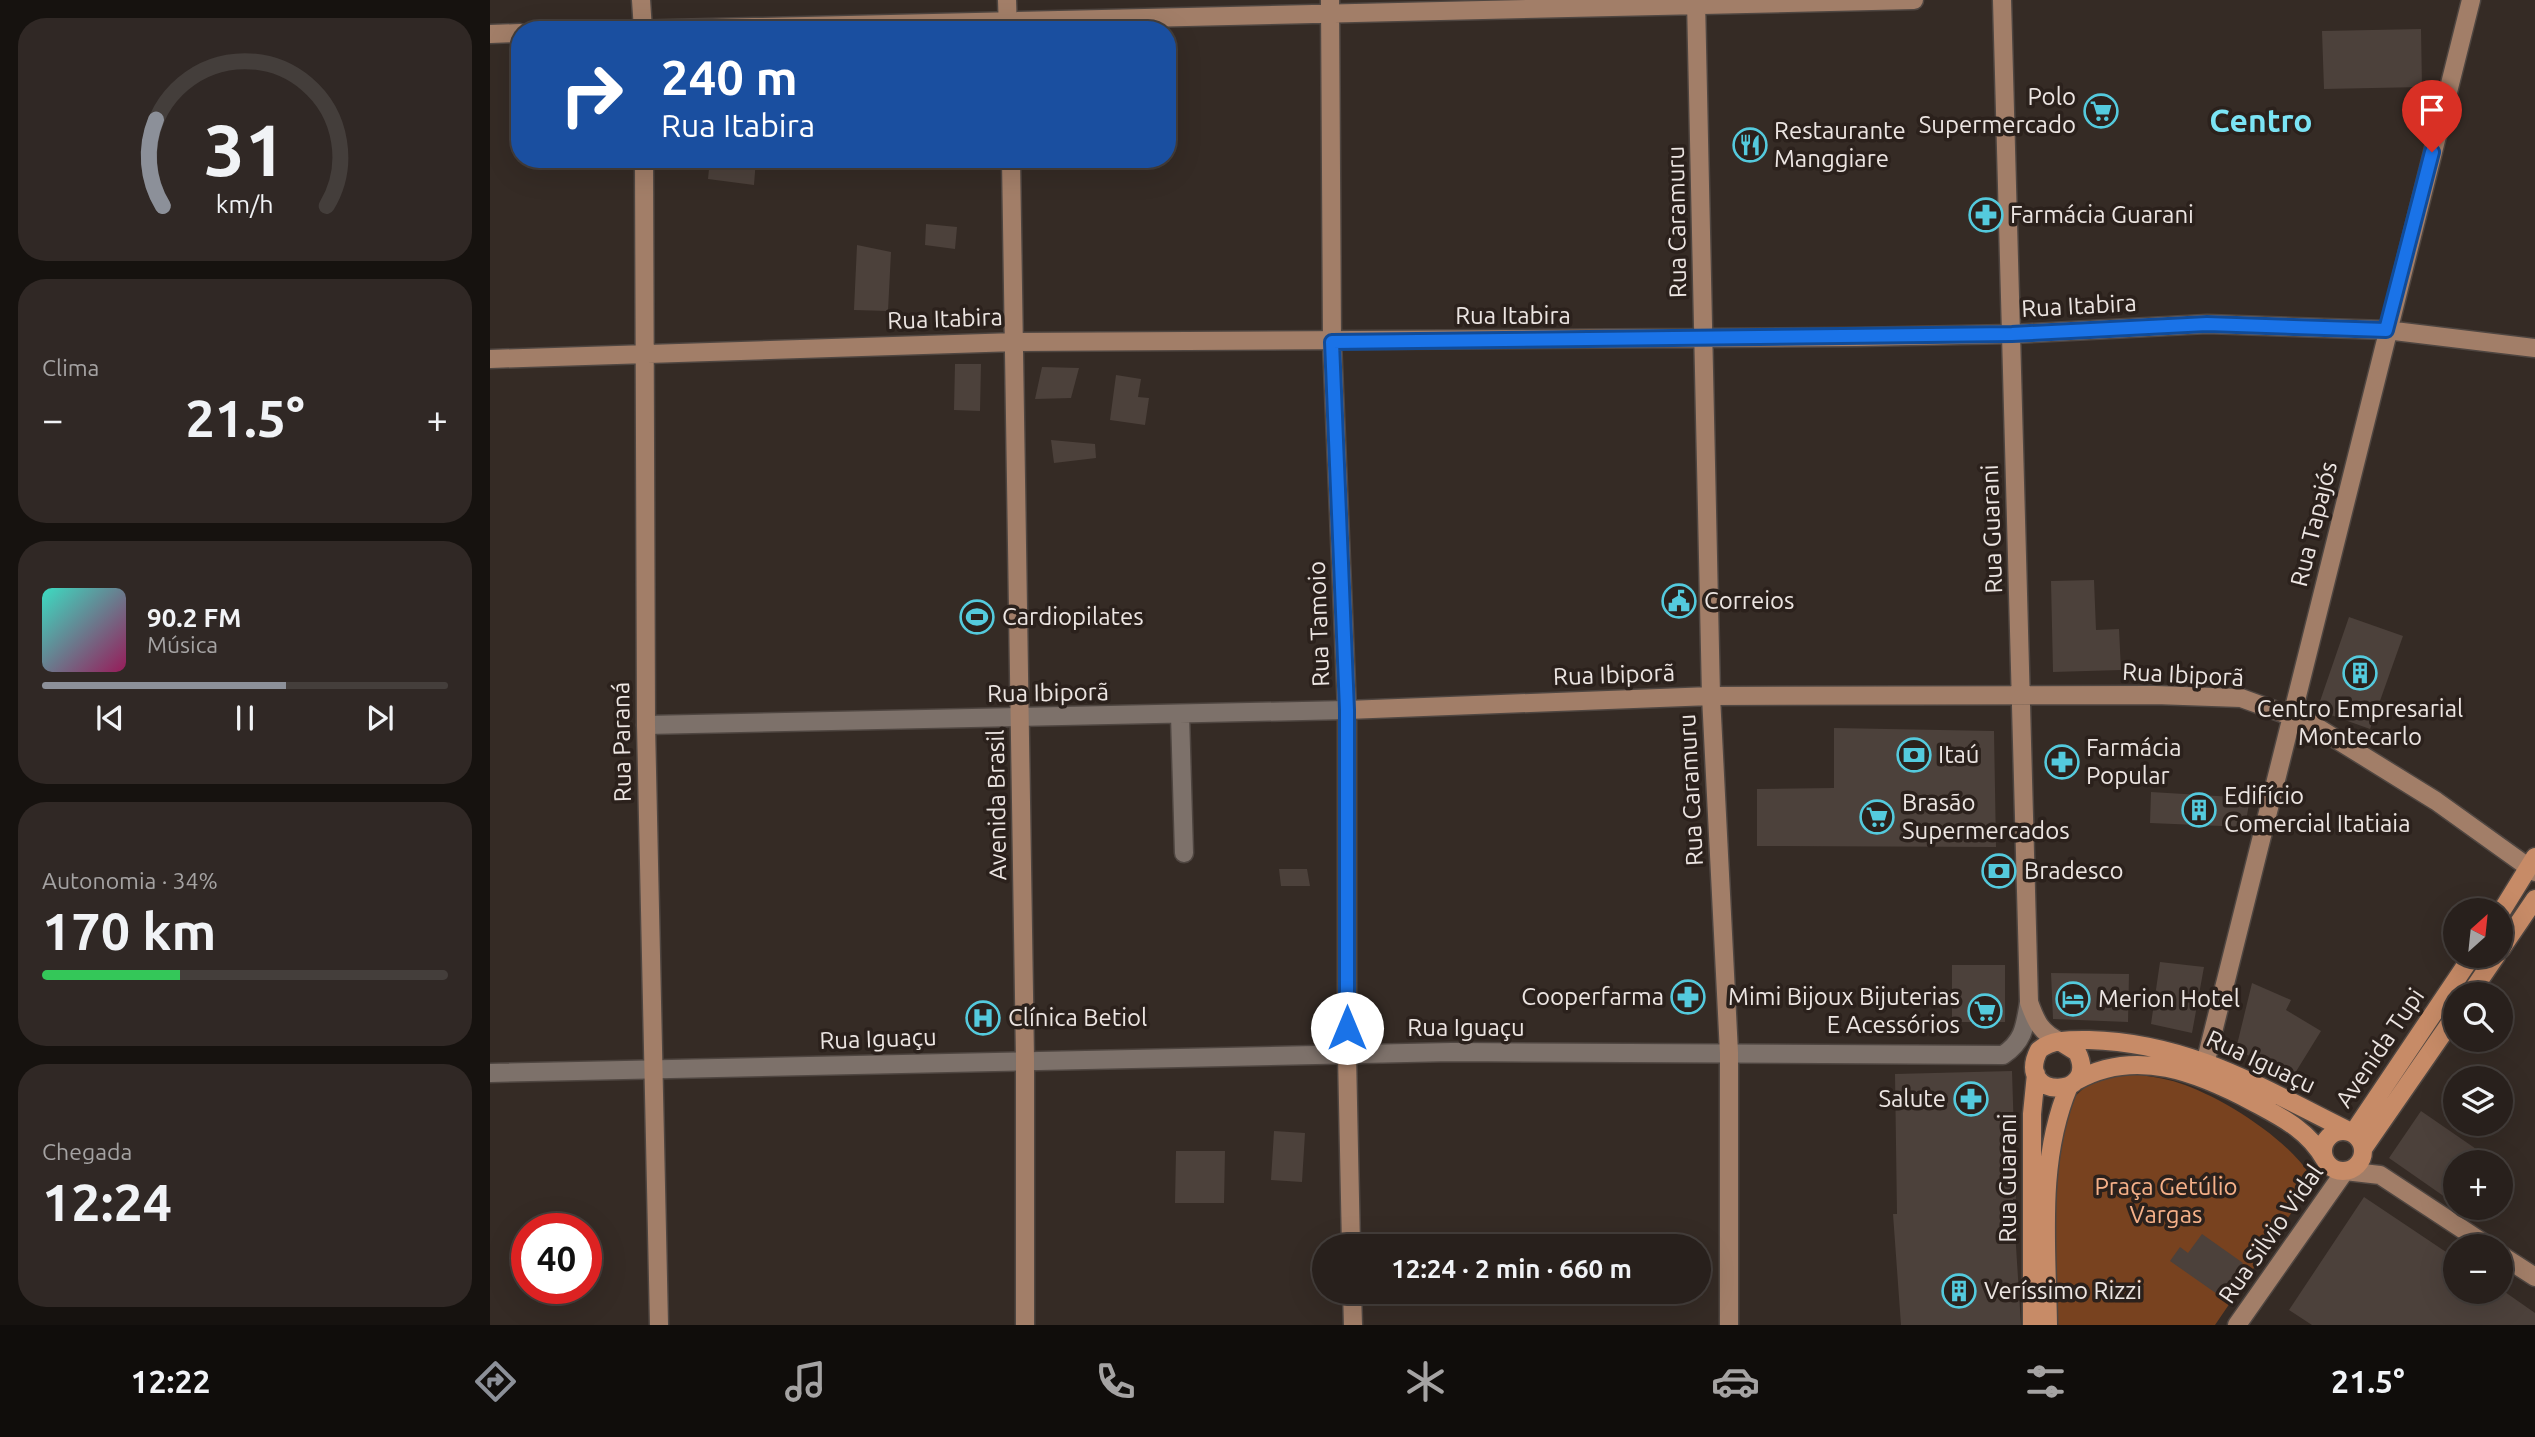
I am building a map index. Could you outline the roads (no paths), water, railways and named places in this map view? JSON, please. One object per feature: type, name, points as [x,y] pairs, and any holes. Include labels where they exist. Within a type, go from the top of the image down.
[{"type":"main road","points":[[2511,898],[2533,866]]},
{"type":"main road","points":[[2513,931],[2535,899]]},
{"type":"main road","name":"Avenida Tupi","points":[[2353,1133],[2464,968]]},
{"type":"main road","name":"Avenida Tupi","points":[[2363,1149],[2443,1033]]},
{"type":"main road","name":"Rua Iguaçu","points":[[2061,1042],[2108,1041],[2156,1046],[2206,1060],[2353,1133]]},
{"type":"main road","points":[[2052,1042],[2061,1042],[2074,1047],[2080,1058],[2080,1074],[2072,1084],[2053,1089],[2040,1082],[2036,1074],[2035,1058],[2039,1051],[2052,1042]]},
{"type":"main road","name":"Rua Iguaçu","points":[[2072,1084],[2115,1066],[2147,1065],[2181,1069],[2275,1114],[2307,1135],[2325,1160]]},
{"type":"main road","name":"Rua Guarani","points":[[2032,1325],[2032,1114],[2036,1074]]},
{"type":"main road","name":"Rua Guarani","points":[[2048,1325],[2049,1165],[2053,1131],[2072,1084]]},
{"type":"main road","points":[[2340,1132],[2353,1133],[2363,1149],[2358,1165],[2345,1171],[2337,1170],[2325,1160],[2327,1139],[2340,1132]]},
{"type":"street","points":[[641,0],[642,21]]},
{"type":"street","points":[[1007,0],[1008,21]]},
{"type":"street","points":[[1080,21],[1331,7],[1913,0]]},
{"type":"street","name":"Rua Guarani","points":[[2002,0],[2029,1002],[2039,1027],[2047,1036],[2061,1042]]},
{"type":"street","name":"Rua Tapajós","points":[[2206,1060],[2293,716],[2386,330],[2471,0]]},
{"type":"street","name":"Rua Caramuru","points":[[1696,2],[1711,696],[1729,1053],[1729,1325]]},
{"type":"street","name":"Rua Tamoio","points":[[1331,7],[1332,342],[1347,710],[1346,1055],[1351,1234]]},
{"type":"street","points":[[490,34],[511,33]]},
{"type":"street","name":"Rua Paraná","points":[[645,168],[646,725],[659,1325]]},
{"type":"street","name":"Avenida Brasil","points":[[1011,168],[1025,1059],[1025,1325]]},
{"type":"street","name":"Rua Itabira","points":[[490,359],[1016,342],[1704,339],[2012,334],[2207,324],[2386,330],[2535,348]]},
{"type":"street","name":"Rua Ibiporã","points":[[646,725],[1180,715],[1711,696],[2155,695],[2241,698],[2310,723],[2436,801],[2533,866]]},
{"type":"street","points":[[1180,715],[1184,853]]},
{"type":"street","points":[[2003,1055],[2017,1046],[2022,1037],[2029,1002]]},
{"type":"street","name":"Rua Iguaçu","points":[[490,1073],[652,1071],[1025,1059],[1346,1055],[2003,1055]]},
{"type":"street","points":[[2003,1055],[2027,1063],[2036,1074]]},
{"type":"street","points":[[2345,1171],[2380,1175],[2470,1234]]},
{"type":"street","name":"Rua Silvio Vidal","points":[[2237,1325],[2345,1171]]},
{"type":"street","points":[[2513,1263],[2535,1277]]},
{"type":"street","points":[[1352,1304],[1353,1325]]},
{"type":"place","name":"Polo Supermercado","points":[[2101,111]]},
{"type":"place","name":"Restaurante Manggiare","points":[[1750,145]]},
{"type":"place","name":"Farmácia Guarani","points":[[1986,215]]},
{"type":"place","name":"Correios","points":[[1679,601]]},
{"type":"place","name":"Cardiopilates","points":[[977,617]]},
{"type":"place","name":"Centro Empresarial Montecarlo","points":[[2360,673]]},
{"type":"place","name":"Itaú","points":[[1914,755]]},
{"type":"place","name":"Farmácia Popular","points":[[2062,762]]},
{"type":"place","name":"Edifício Comercial Itatiaia","points":[[2199,810]]},
{"type":"place","name":"Brasão Supermercados","points":[[1877,817]]},
{"type":"place","name":"Bradesco","points":[[1999,871]]},
{"type":"place","name":"Cooperfarma","points":[[1688,997]]},
{"type":"place","name":"Merion Hotel","points":[[2073,999]]},
{"type":"place","name":"Mimi Bijoux Bijuterias E Acessórios","points":[[1985,1011]]},
{"type":"place","name":"Clínica Betiol","points":[[983,1018]]},
{"type":"place","name":"Salute","points":[[1971,1099]]},
{"type":"place","name":"Veríssimo Rizzi","points":[[1959,1291]]},
{"type":"district","name":"Centro","points":[[2261,121]]},
{"type":"park label","name":"Praça Getúlio Vargas","points":[[2166,1201]]}]
